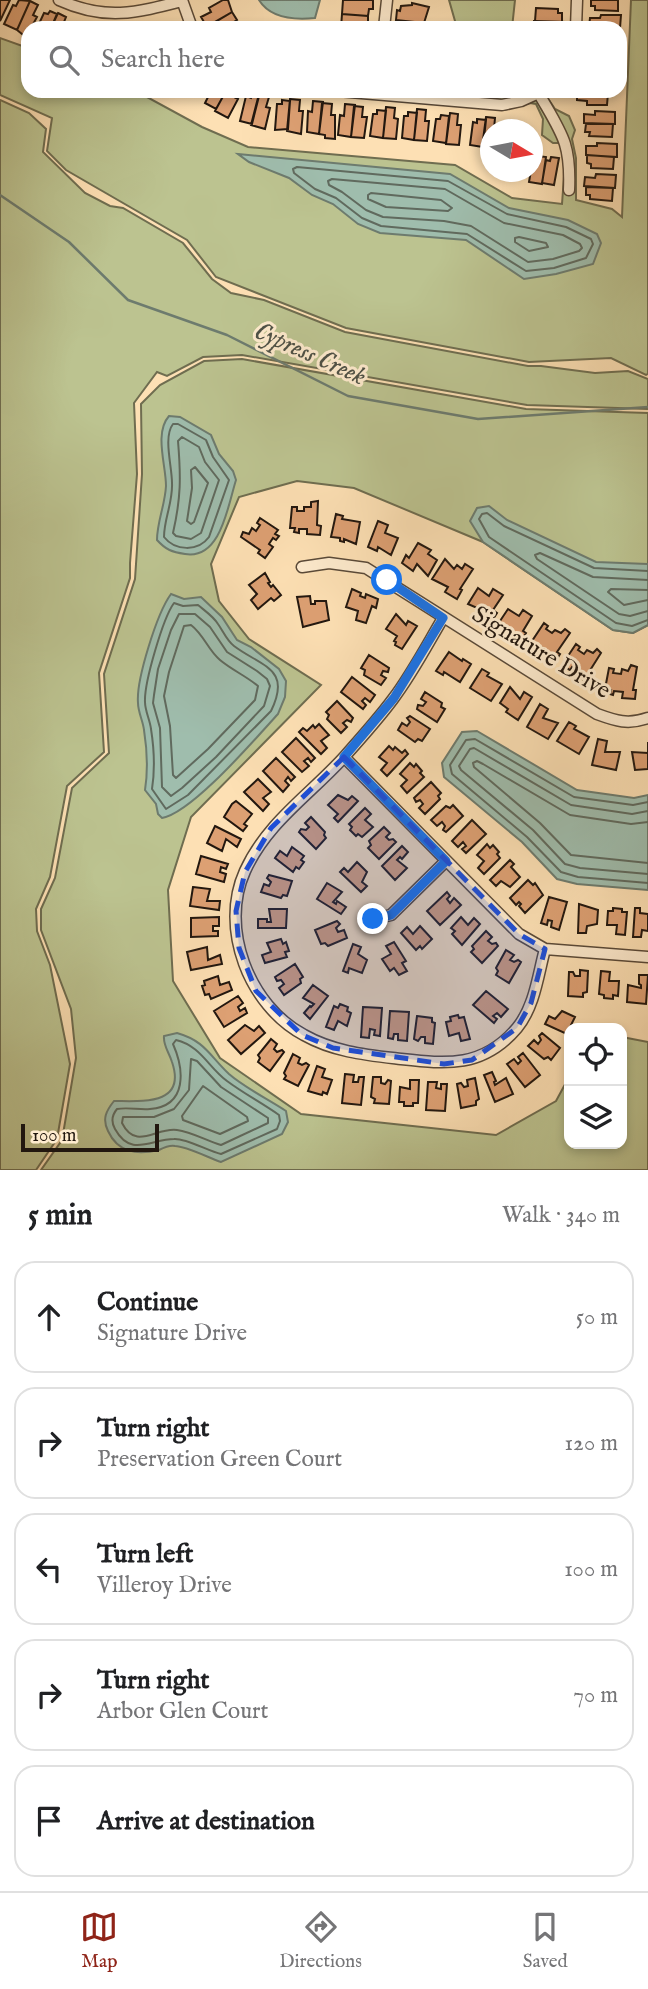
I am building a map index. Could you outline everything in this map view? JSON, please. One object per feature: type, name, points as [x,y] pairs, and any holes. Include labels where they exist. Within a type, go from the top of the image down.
[{"type":"street","points":[[59,0],[85,10],[114,14],[182,1],[189,21]]},
{"type":"street","points":[[385,21],[387,0]]},
{"type":"street","points":[[576,21],[577,0]]},
{"type":"street","points":[[424,98],[490,105],[512,104],[528,98]]},
{"type":"street","points":[[544,98],[565,141],[569,158],[569,190]]},
{"type":"street","name":"Signature Drive","points":[[302,567],[329,563],[366,568],[597,714],[618,722],[634,723],[648,718]]},
{"type":"street","points":[[443,618],[394,698],[344,757],[271,828],[245,872],[236,911],[239,947],[256,991],[277,1015],[302,1035],[359,1055],[444,1064],[472,1060],[495,1047],[517,1028],[531,1003],[545,949]]},
{"type":"street","points":[[344,757],[519,934],[545,949],[648,957]]},
{"type":"street","points":[[373,919],[391,915],[446,861]]},
{"type":"highlighted area","points":[[344,757],[519,934],[545,949],[531,1003],[517,1028],[472,1060],[444,1064],[333,1048],[302,1035],[256,991],[239,948],[236,911],[245,872],[271,828]]},
{"type":"green space","points":[[449,0],[515,0],[513,21],[455,21]]},
{"type":"green space","points":[[631,0],[648,0],[646,375],[611,358],[529,362],[346,328],[216,277],[187,240],[66,170],[47,151],[52,118],[0,95],[0,38],[21,46],[21,98],[149,98],[202,127],[248,147],[455,165],[480,182],[512,198],[562,204],[565,163],[562,143],[553,143],[543,136],[543,119],[536,104],[504,110],[456,105],[456,98],[548,98],[555,109],[569,116],[575,130],[572,139],[576,158],[576,200],[612,209],[622,217]]},
{"type":"green space","points":[[0,100],[29,113],[46,129],[43,152],[85,193],[110,206],[123,208],[183,243],[212,279],[231,293],[264,300],[345,332],[528,366],[595,373],[628,371],[648,379],[648,409],[527,405],[242,355],[203,357],[167,376],[157,372],[134,403],[137,474],[130,578],[99,673],[104,752],[67,786],[50,877],[36,909],[37,931],[50,965],[70,1064],[57,1139],[36,1170],[0,1170]]},
{"type":"green space","points":[[242,359],[526,409],[648,413],[648,625],[633,633],[613,630],[483,542],[354,488],[297,481],[239,497],[211,564],[219,601],[249,639],[321,685],[191,817],[168,890],[173,981],[220,1058],[301,1114],[496,1135],[556,1101],[564,1086],[564,1149],[627,1149],[627,1038],[648,1042],[648,1170],[41,1170],[62,1140],[76,1058],[71,1009],[41,930],[41,909],[55,878],[72,788],[109,753],[104,674],[135,579],[142,474],[141,404],[160,385],[204,361]]},
{"type":"water","points":[[259,0],[320,0],[315,18],[299,19],[276,14]]},
{"type":"water","points":[[238,154],[450,174],[509,208],[568,220],[597,234],[601,243],[593,264],[524,279],[466,240],[380,233],[358,224],[333,204],[312,195],[289,178],[249,162]]},
{"type":"water","points":[[169,416],[180,417],[211,435],[219,454],[233,471],[236,480],[221,529],[215,540],[197,554],[173,551],[157,540],[166,486],[161,440]]},
{"type":"water","points":[[489,506],[507,520],[596,562],[648,564],[648,625],[633,633],[613,630],[483,542],[470,521],[477,508]]},
{"type":"water","points":[[171,594],[184,599],[201,597],[222,617],[237,640],[251,647],[279,669],[286,681],[285,697],[278,714],[223,774],[190,803],[162,818],[158,814],[156,804],[145,790],[146,752],[138,692],[154,631]]},
{"type":"water","points":[[477,731],[577,790],[634,798],[648,795],[648,890],[577,884],[557,879],[522,842],[444,777],[442,763],[462,732]]},
{"type":"water","points":[[177,1033],[200,1044],[235,1079],[286,1111],[288,1122],[282,1134],[221,1162],[180,1147],[136,1152],[117,1144],[106,1127],[105,1119],[109,1108],[114,1101],[148,1100],[167,1094],[173,1087],[175,1076],[164,1036]]},
{"type":"building","points":[[0,0],[10,0],[0,21]]},
{"type":"building","points":[[19,0],[30,1],[17,30],[4,24],[13,5],[16,6]]},
{"type":"building","points":[[228,0],[232,12],[217,21],[203,21],[201,17],[211,12],[209,8]]},
{"type":"building","points":[[343,0],[373,0],[373,9],[369,9],[368,16],[342,14]]},
{"type":"building","points":[[591,0],[618,0],[618,11],[595,10],[595,6],[591,6]]},
{"type":"building","points":[[30,1],[38,5],[33,15],[37,17],[35,21],[21,21]]},
{"type":"building","points":[[401,6],[429,7],[425,21],[396,20],[397,10],[400,11]]},
{"type":"building","points":[[536,8],[558,9],[558,13],[562,13],[562,21],[535,21]]},
{"type":"building","points":[[50,11],[57,14],[54,21],[40,21],[44,13],[48,14]]},
{"type":"building","points":[[232,12],[237,20],[235,21],[217,21]]},
{"type":"building","points":[[58,13],[66,17],[64,21],[54,21]]},
{"type":"building","points":[[342,14],[368,16],[368,21],[342,21]]},
{"type":"building","points":[[601,15],[621,15],[621,21],[590,21],[590,18],[600,18]]},
{"type":"building","points":[[208,98],[222,98],[216,109],[205,103]]},
{"type":"building","points":[[222,98],[238,99],[228,118],[215,111]]},
{"type":"building","points":[[246,98],[258,98],[252,124],[240,121]]},
{"type":"building","points":[[258,98],[269,98],[266,107],[270,108],[265,129],[251,125]]},
{"type":"building","points":[[608,98],[607,105],[587,105],[587,101],[577,100]]},
{"type":"building","points":[[290,99],[300,100],[299,111],[303,111],[301,134],[287,131]]},
{"type":"building","points":[[282,100],[290,101],[288,129],[275,130],[277,104],[282,104]]},
{"type":"building","points":[[313,101],[323,102],[319,134],[307,132],[308,111],[312,112]]},
{"type":"building","points":[[322,103],[332,104],[335,139],[319,134]]},
{"type":"building","points":[[345,104],[355,105],[351,137],[338,135],[340,115],[344,116]]},
{"type":"building","points":[[354,106],[363,107],[362,117],[367,117],[364,138],[351,137]]},
{"type":"building","points":[[386,107],[395,108],[394,118],[398,119],[396,139],[383,138]]},
{"type":"building","points":[[417,109],[426,110],[425,121],[429,121],[427,141],[414,140]]},
{"type":"building","points":[[377,110],[386,111],[383,138],[370,136],[373,114],[377,114]]},
{"type":"building","points":[[595,111],[615,112],[615,124],[584,123],[584,114],[595,115]]},
{"type":"building","points":[[408,112],[417,113],[414,140],[402,138],[404,116],[408,116]]},
{"type":"building","points":[[450,113],[458,114],[457,125],[461,125],[459,145],[446,144]]},
{"type":"building","points":[[441,115],[449,116],[446,143],[433,141],[436,119],[440,119]]},
{"type":"building","points":[[477,119],[480,119],[480,147],[470,145],[473,122],[477,123]]},
{"type":"building","points":[[586,124],[613,124],[612,137],[589,136],[590,132],[585,132]]},
{"type":"building","points":[[597,143],[617,144],[617,157],[586,155],[586,146],[597,146]]},
{"type":"building","points":[[587,155],[614,157],[613,169],[591,168],[591,164],[587,163]]},
{"type":"building","points":[[543,157],[546,157],[543,177]]},
{"type":"building","points":[[551,157],[559,158],[554,185],[542,183],[546,160],[550,161]]},
{"type":"building","points":[[596,174],[616,175],[615,188],[584,186],[585,177],[595,178]]},
{"type":"building","points":[[586,187],[613,188],[612,201],[590,199],[590,195],[586,195]]},
{"type":"building","points":[[318,501],[317,525],[321,526],[320,535],[307,534],[307,529],[294,532],[295,528],[290,528],[292,507],[297,507],[297,511],[304,511],[304,507],[311,507],[311,502]]},
{"type":"building","points":[[336,514],[343,516],[342,519],[360,522],[356,544],[331,537]]},
{"type":"building","points":[[260,518],[278,530],[275,534],[279,536],[276,540],[273,538],[269,544],[273,547],[265,558],[258,553],[260,550],[241,537],[243,532],[249,534],[252,528],[256,531]]},
{"type":"building","points":[[378,521],[388,525],[385,533],[398,538],[391,555],[378,547],[377,551],[368,547]]},
{"type":"building","points":[[418,543],[431,550],[428,554],[437,560],[428,576],[417,564],[413,571],[402,563],[406,555],[409,558]]},
{"type":"building","points":[[445,559],[454,569],[457,565],[462,569],[465,564],[473,569],[457,599],[445,592],[448,587],[432,579]]},
{"type":"building","points":[[265,573],[270,582],[268,583],[281,595],[274,601],[271,598],[258,609],[251,600],[257,594],[249,585]]},
{"type":"building","points":[[478,588],[489,596],[493,589],[503,595],[493,610],[497,613],[492,621],[479,613],[482,610],[468,604]]},
{"type":"building","points":[[352,589],[365,598],[366,594],[378,599],[376,608],[372,606],[366,623],[356,620],[358,611],[346,607]]},
{"type":"building","points":[[310,596],[311,604],[315,604],[315,601],[326,601],[329,620],[303,627],[297,597]]},
{"type":"building","points":[[508,609],[519,616],[523,610],[532,616],[523,631],[526,633],[522,640],[510,634],[512,630],[498,624]]},
{"type":"building","points":[[396,614],[406,625],[408,621],[417,626],[402,649],[395,645],[397,636],[386,629]]},
{"type":"building","points":[[544,623],[548,626],[546,629],[552,633],[555,630],[561,633],[565,629],[570,633],[557,652],[560,654],[555,662],[544,655],[546,651],[540,646],[538,650],[534,647],[536,644],[532,641]]},
{"type":"building","points":[[576,644],[580,647],[578,650],[584,654],[587,650],[593,653],[597,649],[601,653],[589,672],[592,674],[587,682],[576,675],[579,671],[572,667],[570,670],[566,668],[568,664],[564,662]]},
{"type":"building","points":[[449,652],[471,664],[460,682],[444,672],[443,675],[436,671]]},
{"type":"building","points":[[369,655],[389,668],[388,672],[383,671],[381,675],[386,678],[381,685],[364,675],[365,670],[361,668]]},
{"type":"building","points":[[631,665],[637,667],[633,690],[636,690],[635,699],[622,698],[623,692],[614,691],[613,695],[610,694],[611,690],[605,689],[609,668],[614,669],[613,673],[621,674],[622,669],[628,671]]},
{"type":"building","points":[[482,669],[489,673],[487,676],[502,684],[491,701],[470,688]]},
{"type":"building","points":[[352,677],[375,695],[370,702],[365,698],[362,701],[366,705],[363,709],[341,692]]},
{"type":"building","points":[[510,687],[520,699],[524,692],[532,697],[518,720],[506,712],[508,709],[500,703]]},
{"type":"building","points":[[425,692],[442,703],[441,707],[445,709],[437,722],[417,709],[418,705],[423,706],[426,702],[421,699]]},
{"type":"building","points":[[337,701],[353,718],[351,722],[347,720],[343,723],[347,727],[341,733],[327,719],[329,715],[326,712]]},
{"type":"building","points":[[540,704],[548,709],[543,718],[558,723],[548,739],[527,727]]},
{"type":"building","points":[[410,716],[430,729],[422,741],[418,739],[415,742],[398,730],[402,723],[407,726],[410,722],[407,718]]},
{"type":"building","points":[[569,722],[576,726],[574,729],[589,737],[579,754],[557,741]]},
{"type":"building","points":[[319,724],[329,735],[321,741],[327,748],[321,754],[299,732],[303,728],[307,731],[313,725],[315,728]]},
{"type":"building","points":[[296,738],[315,758],[311,762],[308,758],[304,761],[309,766],[302,772],[282,752]]},
{"type":"building","points":[[598,739],[607,741],[605,752],[620,752],[616,770],[592,765]]},
{"type":"building","points":[[389,746],[402,753],[405,750],[408,754],[387,776],[381,770],[387,763],[379,757]]},
{"type":"building","points":[[632,752],[648,753],[648,769],[635,770]]},
{"type":"building","points":[[276,758],[295,777],[291,781],[288,777],[285,781],[289,785],[283,792],[263,771]]},
{"type":"building","points":[[410,763],[414,767],[416,764],[424,777],[407,793],[401,786],[407,780],[400,774]]},
{"type":"building","points":[[258,779],[271,792],[263,798],[269,804],[263,811],[244,792]]},
{"type":"building","points":[[431,782],[441,793],[438,796],[440,799],[425,814],[419,808],[423,804],[420,800],[416,802],[414,798]]},
{"type":"building","points":[[338,795],[348,800],[352,796],[358,801],[338,822],[334,818],[338,814],[328,805]]},
{"type":"building","points":[[236,801],[252,814],[244,824],[247,826],[243,831],[224,817]]},
{"type":"building","points":[[453,805],[463,816],[446,832],[442,822],[437,826],[431,820],[446,806],[450,808]]},
{"type":"building","points":[[365,808],[371,814],[365,820],[373,827],[362,837],[358,834],[356,836],[350,830],[352,827],[349,824]]},
{"type":"building","points":[[311,817],[325,832],[326,838],[316,849],[299,832],[309,827],[305,823]]},
{"type":"building","points":[[472,820],[486,834],[466,853],[462,849],[466,846],[463,842],[458,847],[452,841]]},
{"type":"building","points":[[215,826],[241,839],[237,847],[226,839],[222,851],[207,843]]},
{"type":"building","points":[[384,827],[390,833],[386,837],[396,842],[379,859],[368,848],[371,845],[369,841]]},
{"type":"building","points":[[487,844],[490,848],[493,845],[500,858],[484,874],[478,868],[484,861],[477,855]]},
{"type":"building","points":[[402,846],[408,852],[402,859],[400,857],[397,860],[407,868],[395,880],[382,866]]},
{"type":"building","points":[[292,847],[304,856],[301,860],[304,862],[293,872],[275,858],[280,851],[287,856]]},
{"type":"building","points":[[201,856],[228,864],[226,869],[221,867],[220,872],[226,874],[224,882],[196,874]]},
{"type":"building","points":[[510,860],[514,864],[511,867],[520,877],[510,887],[501,881],[496,886],[490,880]]},
{"type":"building","points":[[357,862],[367,872],[362,882],[367,886],[361,892],[340,872],[344,868],[348,872]]},
{"type":"building","points":[[269,875],[292,881],[287,896],[283,895],[281,898],[261,892],[264,884],[269,886],[271,882],[267,878]]},
{"type":"building","points":[[528,880],[533,885],[535,883],[543,895],[525,913],[519,902],[516,905],[510,898]]},
{"type":"building","points":[[327,883],[342,892],[333,902],[336,904],[337,901],[346,907],[341,914],[317,899]]},
{"type":"building","points":[[193,887],[210,889],[207,901],[220,901],[219,910],[190,906]]},
{"type":"building","points":[[447,892],[450,903],[454,898],[461,905],[440,925],[427,911]]},
{"type":"building","points":[[549,897],[567,902],[559,930],[551,927],[552,921],[548,920],[547,925],[541,923]]},
{"type":"building","points":[[579,904],[598,910],[597,924],[587,926],[586,933],[578,933]]},
{"type":"building","points":[[613,908],[627,912],[625,935],[616,934],[617,925],[607,925],[608,911],[613,911]]},
{"type":"building","points":[[635,908],[640,908],[640,913],[648,914],[648,931],[642,930],[641,937],[633,937]]},
{"type":"building","points":[[269,909],[287,909],[286,928],[258,928],[258,919],[271,922]]},
{"type":"building","points":[[219,917],[219,926],[213,926],[213,931],[218,931],[218,936],[191,937],[191,918]]},
{"type":"building","points":[[461,917],[468,925],[474,918],[480,924],[462,945],[452,934],[455,931],[451,928]]},
{"type":"building","points":[[337,921],[340,924],[336,928],[338,932],[344,930],[347,938],[328,946],[321,944],[315,930]]},
{"type":"building","points":[[420,926],[432,939],[422,949],[420,946],[416,950],[401,933],[407,927],[413,934]]},
{"type":"building","points":[[486,931],[492,937],[488,941],[498,946],[482,963],[471,952],[474,949],[472,946]]},
{"type":"building","points":[[281,939],[283,944],[286,942],[289,951],[285,952],[287,957],[265,963],[262,955],[271,952],[267,943]]},
{"type":"building","points":[[394,942],[406,961],[402,963],[407,971],[399,975],[394,968],[390,971],[382,959],[391,954],[386,946]]},
{"type":"building","points":[[353,944],[361,947],[358,954],[367,960],[362,973],[349,968],[348,973],[343,971]]},
{"type":"building","points":[[207,947],[208,960],[220,955],[222,964],[191,970],[187,952]]},
{"type":"building","points":[[506,950],[514,955],[510,960],[521,962],[509,983],[496,975],[496,968]]},
{"type":"building","points":[[295,964],[303,977],[300,979],[301,983],[284,995],[279,988],[284,984],[275,977]]},
{"type":"building","points":[[580,970],[588,971],[587,992],[583,993],[583,997],[568,996],[569,972],[580,976]]},
{"type":"building","points":[[601,971],[610,972],[609,981],[619,981],[618,996],[613,995],[613,999],[599,994]]},
{"type":"building","points":[[639,975],[648,975],[646,1004],[627,1002],[628,985],[641,988]]},
{"type":"building","points":[[218,976],[220,985],[229,982],[232,990],[211,999],[209,994],[205,995],[202,986],[205,985],[204,981]]},
{"type":"building","points":[[313,985],[328,996],[310,1019],[304,1013],[314,1004],[303,998]]},
{"type":"building","points":[[486,991],[508,1009],[501,1017],[497,1013],[493,1016],[497,1019],[494,1023],[473,1005]]},
{"type":"building","points":[[238,996],[243,1003],[238,1007],[240,1011],[245,1008],[247,1013],[224,1027],[214,1011]]},
{"type":"building","points":[[340,1004],[348,1007],[347,1011],[351,1013],[347,1026],[338,1021],[334,1030],[326,1027],[334,1006],[338,1008]]},
{"type":"building","points":[[363,1007],[382,1008],[380,1036],[374,1035],[375,1030],[370,1029],[369,1038],[361,1037]]},
{"type":"building","points":[[390,1011],[409,1012],[407,1041],[398,1040],[398,1034],[394,1034],[393,1039],[388,1038]]},
{"type":"building","points":[[562,1011],[575,1017],[572,1023],[564,1023],[564,1033],[545,1024],[549,1016],[555,1019]]},
{"type":"building","points":[[458,1015],[459,1018],[464,1017],[470,1039],[461,1041],[459,1033],[449,1036],[446,1022],[451,1021],[450,1017]]},
{"type":"building","points":[[417,1016],[432,1018],[435,1023],[433,1044],[425,1043],[425,1037],[418,1041],[414,1039]]},
{"type":"building","points":[[245,1025],[254,1031],[259,1026],[265,1033],[241,1054],[228,1040]]},
{"type":"building","points":[[542,1033],[560,1048],[551,1060],[548,1057],[544,1059],[528,1046],[534,1040],[538,1044]]},
{"type":"building","points":[[271,1039],[277,1044],[274,1049],[277,1052],[284,1052],[270,1071],[258,1062],[258,1055]]},
{"type":"building","points":[[523,1053],[540,1075],[525,1087],[507,1064],[514,1059],[518,1064],[521,1061],[518,1057]]},
{"type":"building","points":[[293,1054],[300,1058],[298,1063],[309,1065],[298,1086],[284,1079]]},
{"type":"building","points":[[317,1066],[325,1069],[322,1077],[332,1080],[327,1094],[308,1091]]},
{"type":"building","points":[[492,1072],[495,1085],[506,1078],[513,1094],[495,1102],[484,1075]]},
{"type":"building","points":[[345,1074],[354,1075],[353,1082],[364,1077],[361,1105],[342,1103]]},
{"type":"building","points":[[373,1077],[381,1077],[381,1083],[385,1084],[388,1080],[391,1081],[389,1104],[374,1103],[375,1099],[371,1097]]},
{"type":"building","points":[[475,1078],[479,1099],[476,1105],[461,1108],[457,1084],[468,1086],[467,1080]]},
{"type":"building","points":[[410,1080],[419,1080],[418,1103],[404,1106],[404,1102],[399,1102],[400,1087],[410,1089]]},
{"type":"building","points":[[428,1082],[437,1082],[436,1088],[441,1089],[441,1084],[447,1084],[445,1111],[426,1110]]},
{"type":"waterway","name":"Cypress Creek","points":[[0,195],[69,242],[128,300],[227,335],[348,396],[478,419],[648,407]]},
{"type":"route","points":[[373,919],[391,915],[446,861],[344,757],[394,698],[443,618],[387,580]]}]
